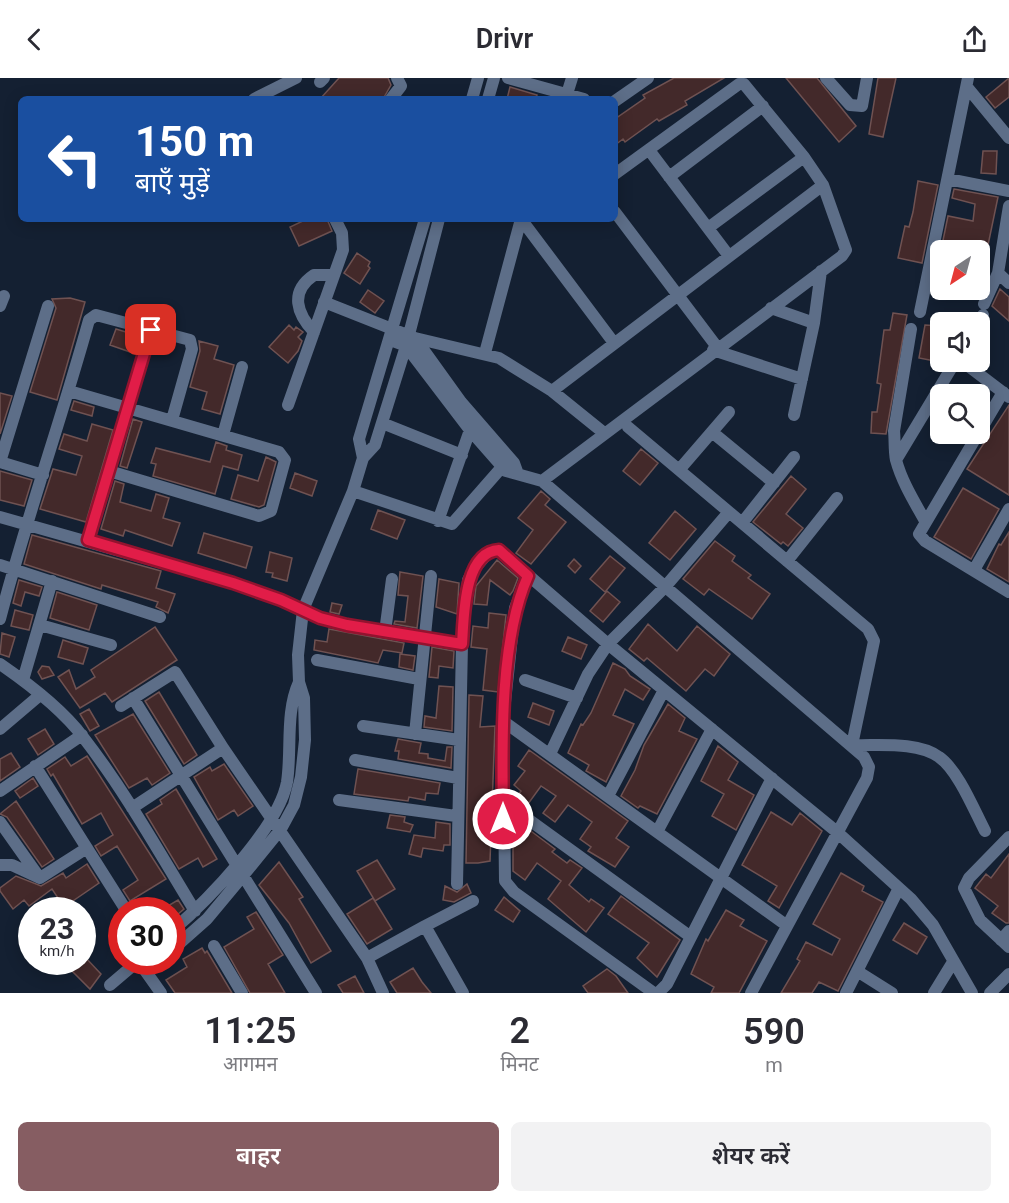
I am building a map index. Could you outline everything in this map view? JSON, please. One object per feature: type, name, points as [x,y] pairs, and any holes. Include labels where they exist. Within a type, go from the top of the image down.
[{"type":"street","points":[[270,95],[296,78]]},
{"type":"street","points":[[393,96],[401,86],[397,78]]},
{"type":"street","points":[[473,96],[478,78]]},
{"type":"street","points":[[489,96],[494,78]]},
{"type":"street","points":[[508,78],[571,96]]},
{"type":"street","points":[[572,78],[577,96]]},
{"type":"street","points":[[618,99],[648,78]]},
{"type":"street","points":[[826,78],[850,105],[862,106],[867,78]]},
{"type":"street","points":[[968,82],[1009,138]]},
{"type":"street","points":[[920,312],[968,82]]},
{"type":"street","points":[[542,481],[842,256],[846,247],[823,185],[804,157],[747,86],[739,84],[618,172]]},
{"type":"street","points":[[669,177],[763,106]]},
{"type":"street","points":[[649,150],[729,256]]},
{"type":"street","points":[[708,228],[804,157]]},
{"type":"street","points":[[948,179],[1009,191]]},
{"type":"street","points":[[552,391],[823,185]]},
{"type":"street","points":[[983,312],[998,273],[1009,206]]},
{"type":"street","points":[[618,216],[678,295],[715,349],[802,379]]},
{"type":"street","points":[[288,405],[344,240],[336,222]]},
{"type":"street","points":[[363,458],[359,440],[423,222]]},
{"type":"street","points":[[186,938],[207,919],[281,829],[296,797],[303,760],[304,698],[299,682],[298,644],[303,610],[353,491],[363,458],[375,445],[410,339],[438,222]]},
{"type":"street","points":[[485,353],[520,222]]},
{"type":"street","points":[[523,222],[614,343]]},
{"type":"street","points":[[794,415],[814,323],[821,272]]},
{"type":"street","points":[[998,273],[1009,283]]},
{"type":"street","points":[[314,332],[300,316],[297,305],[298,296],[304,284],[314,275],[334,275]]},
{"type":"street","points":[[324,302],[392,334],[485,353],[510,364],[552,391],[604,434]]},
{"type":"street","points":[[43,475],[0,462],[48,306]]},
{"type":"street","points":[[771,308],[814,323]]},
{"type":"street","points":[[1,614],[26,523],[43,475],[89,320],[96,315],[190,340],[192,349],[172,420]]},
{"type":"street","points":[[911,328],[894,431],[896,460],[906,487],[926,520]]},
{"type":"street","points":[[88,540],[151,330]]},
{"type":"street","points":[[410,339],[470,430],[502,467],[542,481],[852,745],[864,758],[868,773],[751,993]]},
{"type":"street","points":[[410,339],[514,463],[518,474]]},
{"type":"street","points":[[223,435],[242,367]]},
{"type":"street","points":[[896,460],[949,372]]},
{"type":"street","points":[[976,372],[1006,395],[990,417]]},
{"type":"street","points":[[69,391],[223,435],[284,456],[285,460],[271,511],[259,516],[109,471]]},
{"type":"street","points":[[679,470],[729,412]]},
{"type":"street","points":[[382,423],[462,455]]},
{"type":"street","points":[[628,427],[872,635],[874,641],[852,745]]},
{"type":"street","points":[[438,521],[470,430]]},
{"type":"street","points":[[712,432],[774,483]]},
{"type":"street","points":[[972,444],[921,529],[921,537],[1009,592]]},
{"type":"street","points":[[742,523],[795,457]]},
{"type":"street","points":[[353,491],[448,524],[459,519],[502,467]]},
{"type":"street","points":[[787,561],[837,498]]},
{"type":"street","points":[[974,570],[1009,509]]},
{"type":"street","points":[[550,754],[588,674],[608,644],[665,587],[729,512]]},
{"type":"street","points":[[0,517],[88,540],[233,583],[347,625],[462,644]]},
{"type":"street","points":[[457,884],[456,816],[462,644],[468,580],[474,569],[489,552],[499,550],[663,690],[837,832],[899,888],[933,925],[972,993]]},
{"type":"street","points":[[0,566],[160,617]]},
{"type":"street","points":[[415,734],[431,576]]},
{"type":"street","points":[[528,576],[515,608],[503,721],[503,874],[509,888],[654,993]]},
{"type":"street","points":[[385,632],[392,579]]},
{"type":"street","points":[[23,680],[52,581]]},
{"type":"street","points":[[40,625],[111,645]]},
{"type":"street","points":[[317,660],[419,679]]},
{"type":"street","points":[[0,664],[23,680],[82,735],[132,808],[195,911]]},
{"type":"street","points":[[121,706],[175,672],[223,748],[281,829],[367,958],[383,993]]},
{"type":"street","points":[[525,680],[577,698]]},
{"type":"street","points":[[186,919],[237,863],[272,819],[286,786],[292,697],[299,682]]},
{"type":"street","points":[[608,796],[663,690]]},
{"type":"street","points":[[0,729],[40,695]]},
{"type":"street","points":[[133,698],[316,993]]},
{"type":"street","points":[[503,721],[786,925]]},
{"type":"street","points":[[363,726],[459,740]]},
{"type":"street","points":[[657,832],[712,729]]},
{"type":"street","points":[[0,791],[82,735]]},
{"type":"street","points":[[852,745],[916,749],[940,757],[950,768],[985,831]]},
{"type":"street","points":[[132,808],[223,748]]},
{"type":"street","points":[[355,760],[458,778]]},
{"type":"street","points":[[35,766],[118,897]]},
{"type":"street","points":[[658,993],[667,984],[772,778]]},
{"type":"street","points":[[339,800],[456,816]]},
{"type":"street","points":[[503,801],[691,937]]},
{"type":"street","points":[[0,822],[40,878]]},
{"type":"street","points":[[1006,939],[980,920],[964,888],[969,878],[1009,837]]},
{"type":"street","points":[[40,878],[87,848]]},
{"type":"street","points":[[0,866],[12,864],[40,878]]},
{"type":"street","points":[[846,993],[899,888]]},
{"type":"street","points":[[367,958],[473,901]]},
{"type":"street","points":[[425,926],[463,993]]},
{"type":"street","points":[[214,946],[242,993]]},
{"type":"street","points":[[934,993],[953,962]]},
{"type":"street","points":[[857,970],[892,993]]},
{"type":"street","points":[[990,993],[1009,974]]},
{"type":"street","points":[[110,985],[126,975]]},
{"type":"street","points":[[148,975],[161,993]]},
{"type":"building","points":[[339,78],[388,78],[391,85],[385,96],[323,96]]},
{"type":"building","points":[[674,78],[724,78],[685,101],[687,105],[659,121],[657,119],[625,142],[623,139],[618,143],[618,117],[645,98],[643,95]]},
{"type":"building","points":[[786,78],[817,78],[856,126],[839,142]]},
{"type":"building","points":[[878,78],[896,78],[883,137],[869,134]]},
{"type":"building","points":[[1009,78],[1009,97],[995,108],[986,97]]},
{"type":"building","points":[[510,87],[537,95],[537,96],[508,96]]},
{"type":"building","points":[[983,151],[997,151],[996,174],[981,173]]},
{"type":"building","points":[[918,181],[938,185],[922,263],[898,258],[905,226],[909,227],[913,212]]},
{"type":"building","points":[[954,189],[998,197],[989,240],[943,240],[948,216],[973,221],[975,204],[952,198]]},
{"type":"building","points":[[301,222],[328,222],[332,231],[299,246],[290,227]]},
{"type":"building","points":[[357,253],[370,262],[368,266],[370,268],[360,284],[344,273]]},
{"type":"building","points":[[1000,289],[1009,297],[1009,321],[992,306]]},
{"type":"building","points":[[368,290],[384,301],[375,313],[360,302]]},
{"type":"building","points":[[70,298],[85,302],[57,400],[30,392],[56,308],[52,299]]},
{"type":"building","points":[[893,313],[907,315],[886,434],[871,433],[872,412],[877,412],[881,384],[877,383],[884,330],[890,330]]},
{"type":"building","points":[[289,325],[294,330],[296,327],[303,332],[298,337],[302,341],[298,351],[288,363],[269,347]]},
{"type":"building","points":[[925,325],[930,325],[930,360],[919,358]]},
{"type":"building","points":[[116,329],[139,336],[133,353],[110,345]]},
{"type":"building","points":[[199,341],[218,346],[214,359],[234,365],[220,414],[202,409],[207,392],[190,387],[200,351]]},
{"type":"building","points":[[0,393],[12,396],[0,434]]},
{"type":"building","points":[[74,401],[94,407],[92,416],[71,410]]},
{"type":"building","points":[[1009,405],[1009,495],[967,469],[983,444],[990,444],[990,434]]},
{"type":"building","points":[[133,419],[142,422],[127,468],[120,466]]},
{"type":"building","points":[[92,424],[113,430],[86,522],[40,509],[53,469],[76,475],[82,456],[59,449],[64,434],[87,441]]},
{"type":"building","points":[[216,442],[227,446],[226,450],[242,455],[238,470],[223,466],[215,494],[153,476],[156,464],[151,463],[156,448],[210,462]]},
{"type":"building","points":[[641,449],[658,463],[640,485],[623,471]]},
{"type":"building","points":[[266,457],[276,462],[264,505],[259,507],[231,499],[238,475],[258,481]]},
{"type":"building","points":[[0,471],[32,480],[24,506],[0,500]]},
{"type":"building","points":[[295,473],[317,481],[312,496],[290,488]]},
{"type":"building","points":[[791,476],[806,489],[786,514],[803,528],[788,546],[783,542],[781,544],[753,522]]},
{"type":"building","points":[[115,481],[124,484],[120,502],[151,511],[156,494],[169,498],[163,518],[180,523],[172,546],[125,530],[123,536],[101,529]]},
{"type":"building","points":[[963,488],[999,509],[971,559],[934,537]]},
{"type":"building","points":[[541,491],[550,499],[545,505],[566,522],[531,564],[516,553],[533,530],[518,518]]},
{"type":"building","points":[[378,510],[405,520],[397,539],[371,529]]},
{"type":"building","points":[[675,511],[696,529],[670,560],[649,543]]},
{"type":"building","points":[[1009,532],[1009,582],[987,569],[999,544],[1001,545]]},
{"type":"building","points":[[204,533],[252,547],[246,568],[198,553]]},
{"type":"building","points":[[32,535],[161,571],[156,588],[175,594],[168,613],[156,607],[158,602],[102,585],[101,589],[24,564]]},
{"type":"building","points":[[715,541],[735,556],[732,561],[751,575],[748,578],[770,594],[752,619],[709,589],[704,595],[683,579]]},
{"type":"building","points":[[270,552],[292,558],[287,581],[272,577],[273,573],[266,572]]},
{"type":"building","points":[[610,556],[625,568],[605,592],[590,579]]},
{"type":"building","points":[[574,559],[581,566],[575,573],[568,566]]},
{"type":"building","points":[[497,560],[518,578],[513,591],[510,595],[490,580],[487,605],[474,604],[476,586]]},
{"type":"building","points":[[400,572],[423,576],[417,628],[394,624],[395,621],[405,622],[408,596],[398,595]]},
{"type":"building","points":[[439,579],[459,583],[457,614],[436,607]]},
{"type":"building","points":[[19,580],[42,587],[39,596],[25,592],[21,606],[13,603]]},
{"type":"building","points":[[607,591],[620,602],[603,622],[590,611]]},
{"type":"building","points":[[57,592],[97,605],[89,630],[50,618]]},
{"type":"building","points":[[332,603],[342,605],[339,614],[330,612]]},
{"type":"building","points":[[15,610],[33,615],[29,630],[11,626]]},
{"type":"building","points":[[489,613],[506,615],[498,692],[483,690],[487,649],[471,647],[473,626],[488,628]]},
{"type":"building","points":[[648,624],[677,651],[697,626],[730,654],[714,676],[705,669],[686,691],[647,658],[644,661],[629,649]]},
{"type":"building","points":[[155,627],[177,660],[112,702],[105,693],[80,708],[58,677],[69,670],[76,689],[95,677],[91,670]]},
{"type":"building","points":[[329,629],[404,643],[402,653],[383,650],[378,663],[314,650],[315,640],[327,642]]},
{"type":"building","points":[[2,633],[15,637],[9,657],[0,654]]},
{"type":"building","points":[[568,637],[587,645],[581,659],[562,651]]},
{"type":"building","points":[[63,640],[88,648],[83,664],[58,657]]},
{"type":"building","points":[[432,647],[454,651],[453,668],[439,666],[438,678],[429,677]]},
{"type":"building","points":[[400,654],[415,656],[413,670],[399,667]]},
{"type":"building","points":[[613,663],[625,669],[630,676],[650,689],[643,700],[625,689],[613,715],[634,724],[606,782],[586,771],[589,765],[568,753],[581,724],[583,725],[591,713]]},
{"type":"building","points":[[42,666],[49,667],[54,675],[42,679],[38,672]]},
{"type":"building","points":[[439,686],[453,687],[452,731],[424,727],[425,716],[436,718]]},
{"type":"building","points":[[159,692],[197,755],[184,764],[145,701]]},
{"type":"building","points":[[469,695],[483,696],[480,727],[495,726],[490,861],[478,863],[466,863]]},
{"type":"building","points":[[533,703],[554,711],[549,725],[528,717]]},
{"type":"building","points":[[668,704],[685,718],[679,731],[697,739],[657,814],[640,806],[638,808],[621,796],[635,770],[644,745]]},
{"type":"building","points":[[89,709],[99,726],[90,731],[80,714]]},
{"type":"building","points":[[133,714],[170,773],[152,785],[147,778],[129,788],[95,735]]},
{"type":"building","points":[[45,729],[54,744],[38,755],[28,739]]},
{"type":"building","points":[[398,739],[421,743],[419,753],[428,754],[428,758],[445,761],[447,747],[452,747],[451,768],[398,759],[399,751],[395,751]]},
{"type":"building","points":[[718,746],[738,762],[728,780],[754,795],[736,830],[712,816],[724,794],[701,781]]},
{"type":"building","points":[[529,750],[628,821],[616,838],[629,847],[615,867],[588,851],[591,847],[580,839],[592,822],[568,805],[555,822],[543,813],[556,796],[541,786],[528,804],[517,796],[521,791],[514,785],[525,771],[518,766]]},
{"type":"building","points":[[11,753],[20,767],[0,781],[0,759]]},
{"type":"building","points":[[87,756],[166,879],[137,897],[127,897],[123,890],[138,880],[117,846],[101,856],[95,846],[113,835],[101,813],[82,824],[53,774],[51,776],[47,769],[65,757],[71,766]]},
{"type":"building","points":[[224,764],[253,806],[238,816],[234,810],[218,820],[194,777],[210,767],[212,771]]},
{"type":"building","points":[[358,769],[440,783],[438,794],[426,793],[425,800],[409,797],[408,801],[354,794]]},
{"type":"building","points":[[33,778],[38,786],[20,798],[15,791]]},
{"type":"building","points":[[176,789],[217,859],[203,867],[198,858],[179,869],[146,814],[162,804],[160,800]]},
{"type":"building","points":[[16,801],[54,859],[42,867],[7,817],[0,814]]},
{"type":"building","points":[[771,812],[792,825],[800,813],[822,831],[779,908],[768,901],[777,886],[742,865]]},
{"type":"building","points":[[390,815],[405,817],[404,822],[413,825],[410,832],[387,828]]},
{"type":"building","points":[[436,822],[450,824],[450,845],[444,845],[443,851],[423,848],[421,857],[409,854],[414,835],[435,838]]},
{"type":"building","points":[[520,823],[555,849],[552,852],[567,863],[570,860],[582,868],[569,885],[589,902],[591,899],[604,908],[586,932],[548,899],[561,881],[537,863],[525,880],[513,871],[513,834]]},
{"type":"building","points":[[1009,854],[1009,923],[1006,923],[992,913],[998,906],[975,888],[986,874],[991,878]]},
{"type":"building","points":[[377,860],[395,889],[375,901],[357,871]]},
{"type":"building","points":[[279,862],[303,897],[299,899],[331,951],[311,963],[289,923],[259,885]]},
{"type":"building","points":[[87,864],[99,883],[79,897],[57,897],[52,889],[41,897],[18,897],[18,905],[13,909],[0,891],[0,888],[16,876],[41,886],[63,873],[66,878]]},
{"type":"building","points":[[841,873],[864,886],[862,891],[883,902],[838,991],[819,982],[812,993],[781,993],[800,961],[797,959],[806,942],[832,955],[840,939],[813,924]]},
{"type":"building","points":[[467,884],[471,893],[454,902],[443,900],[445,886],[457,892]]},
{"type":"building","points":[[621,896],[680,940],[657,977],[637,958],[649,943],[608,914]]},
{"type":"building","points":[[504,897],[520,911],[513,922],[495,910]]},
{"type":"building","points":[[373,898],[392,929],[367,944],[347,914]]},
{"type":"building","points":[[726,910],[744,920],[740,926],[767,941],[739,993],[711,993],[714,987],[691,974],[706,939],[708,941]]},
{"type":"building","points":[[256,912],[283,955],[268,964],[285,993],[250,993],[224,947],[254,929],[247,917]]},
{"type":"building","points":[[904,923],[927,937],[917,954],[893,940]]},
{"type":"building","points":[[202,948],[205,953],[207,951],[232,993],[175,993],[166,980],[174,975],[186,975],[186,957]]},
{"type":"building","points":[[413,968],[431,993],[397,993],[390,982]]},
{"type":"building","points":[[96,969],[101,974],[90,989],[76,975],[96,975]]},
{"type":"building","points":[[607,969],[616,976],[628,993],[588,993],[583,986]]},
{"type":"building","points":[[355,976],[364,993],[343,993],[338,985]]},
{"type":"route","points":[[151,330],[88,540],[233,583],[281,600],[320,618],[385,632],[462,644],[468,580],[474,569],[489,552],[499,550],[528,576],[514,616],[503,721],[503,819]]}]
